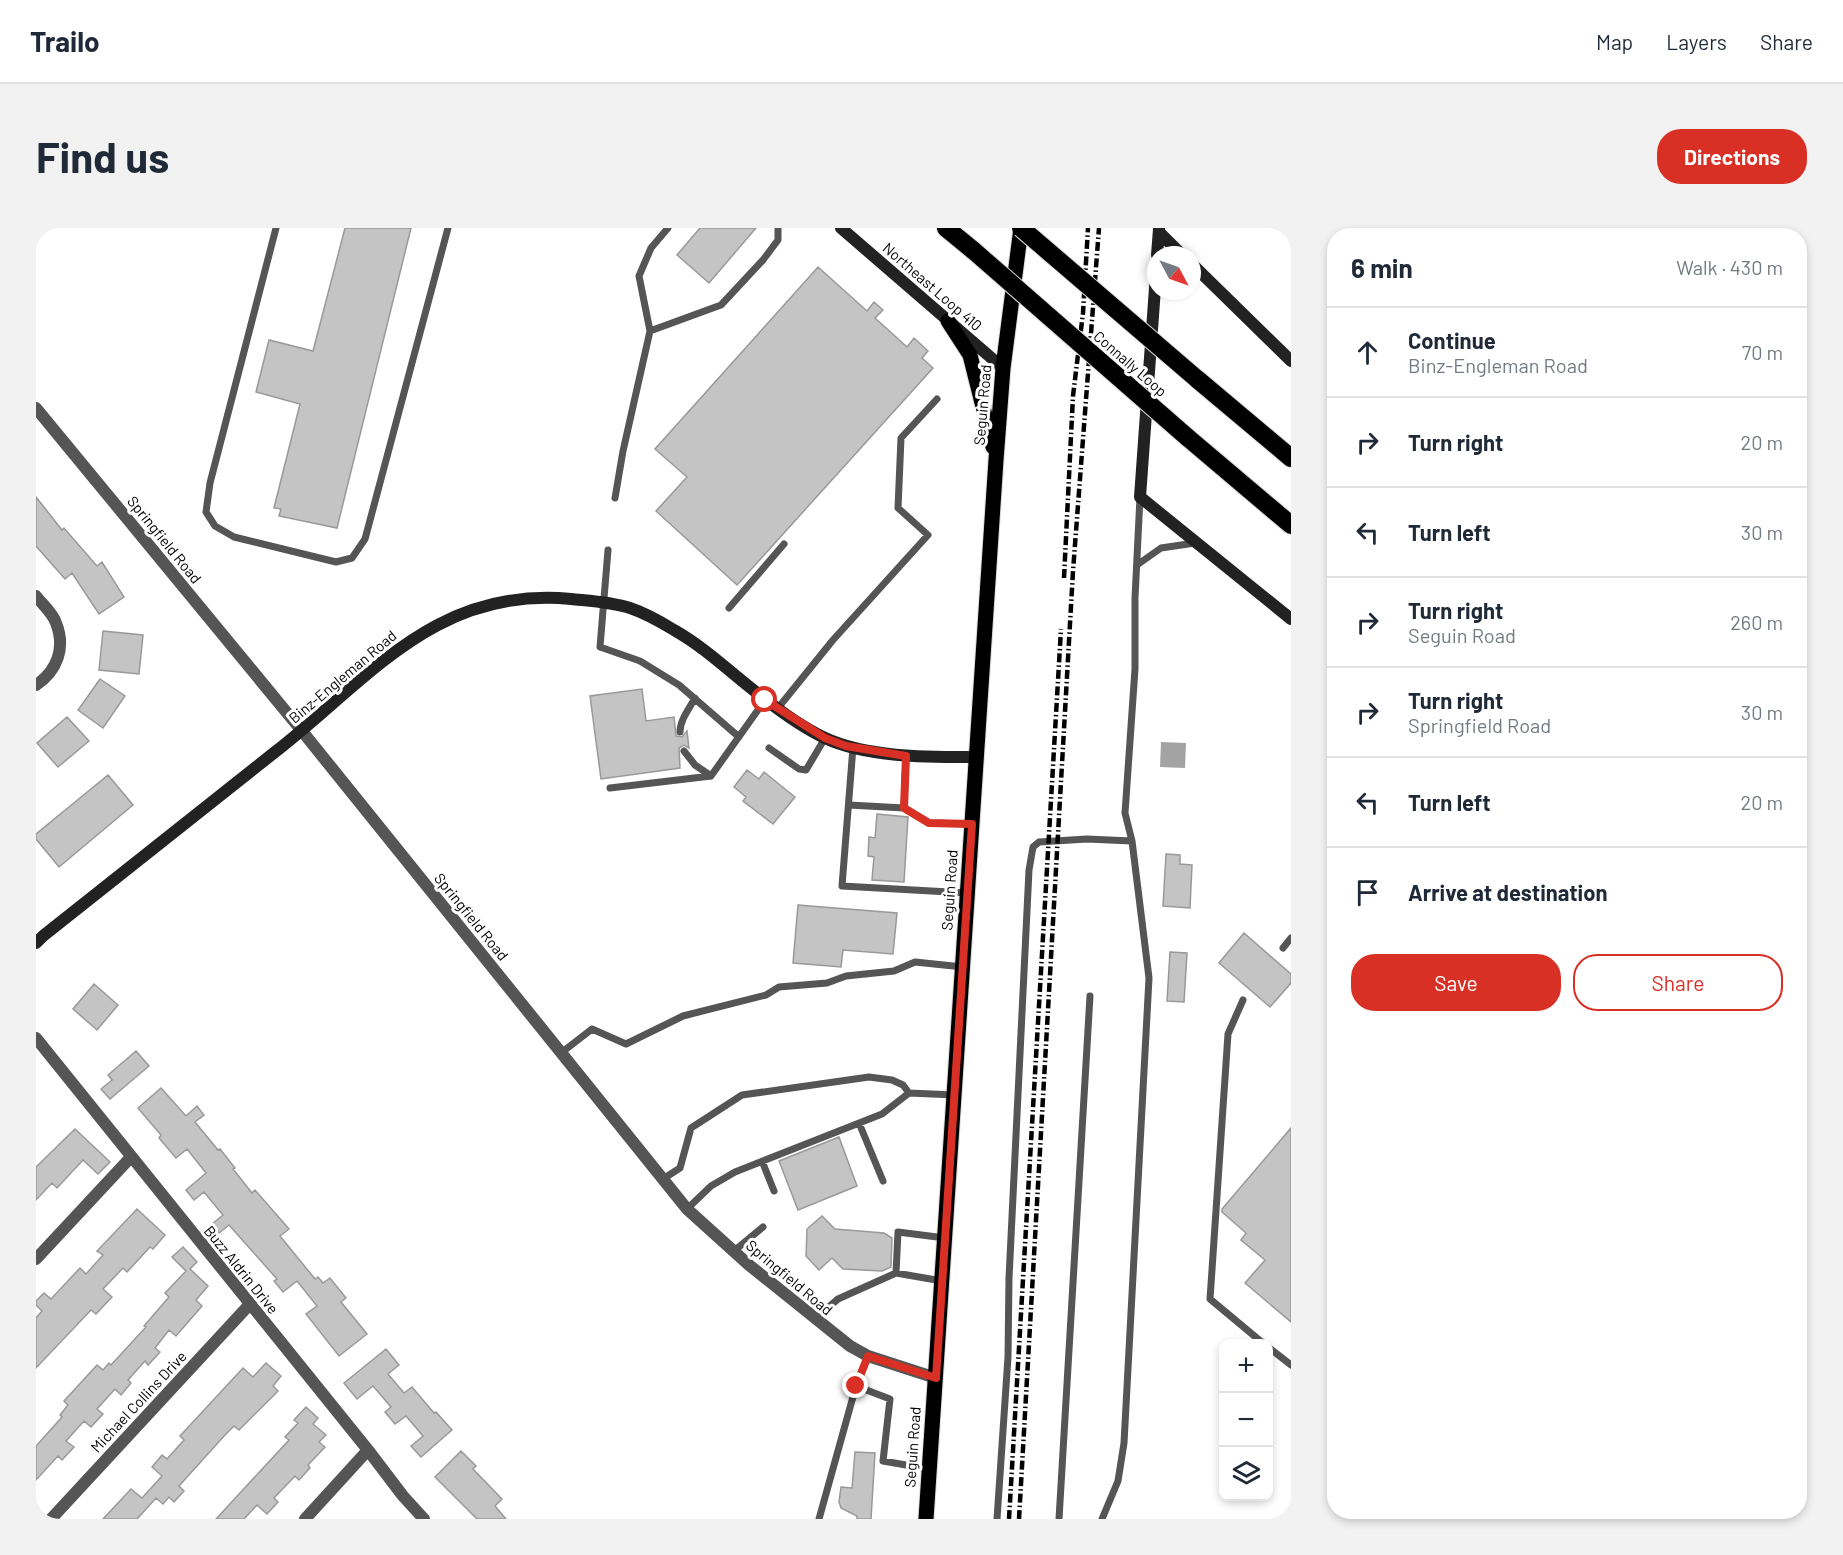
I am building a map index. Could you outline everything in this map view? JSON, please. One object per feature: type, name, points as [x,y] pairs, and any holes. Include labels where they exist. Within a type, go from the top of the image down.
[{"type":"highway","name":"Connally Loop","points":[[946,228],[1291,525]]},
{"type":"highway","points":[[1021,228],[1291,458]]},
{"type":"main road","name":"Seguin Road","points":[[926,1519],[996,460],[1003,369],[1021,228]]},
{"type":"main road","points":[[948,321],[970,355],[996,460]]},
{"type":"street","name":"Northeast Loop 410","points":[[841,228],[1003,369]]},
{"type":"street","points":[[1158,246],[1159,230]]},
{"type":"street","points":[[1159,230],[1174,246]]},
{"type":"street","points":[[1201,273],[1291,361]]},
{"type":"street","points":[[1154,300],[1140,497],[1291,619]]},
{"type":"street","name":"Springfield Road","points":[[36,408],[302,731],[687,1209],[815,1319],[868,1356],[936,1378]]},
{"type":"street","points":[[36,596],[56,621],[60,647],[58,661],[36,685]]},
{"type":"street","name":"Binz-Engleman Road","points":[[36,943],[302,731],[342,694],[398,649],[443,621],[465,611],[513,600],[538,597],[631,608],[699,645],[765,700],[825,738],[853,747],[906,756],[976,757]]},
{"type":"street","name":"Buzz Aldrin Drive","points":[[36,1038],[403,1496],[424,1519]]},
{"type":"street","points":[[36,1259],[131,1157]]},
{"type":"street","name":"Michael Collins Drive","points":[[51,1519],[250,1305]]},
{"type":"street","points":[[305,1519],[368,1450]]},
{"type":"lane","points":[[276,228],[210,483],[206,512],[215,526],[234,537],[336,562],[352,558],[366,539],[448,228]]},
{"type":"lane","points":[[615,498],[623,451],[650,332],[639,276],[651,248],[668,228]]},
{"type":"lane","points":[[650,332],[721,305],[778,240],[778,228]]},
{"type":"lane","points":[[778,708],[839,632],[928,535],[898,508],[901,438],[937,399]]},
{"type":"lane","points":[[1102,1519],[1118,1481],[1124,1443],[1149,978],[1132,841],[1125,813],[1135,669],[1140,497]]},
{"type":"lane","points":[[1137,565],[1161,548],[1196,543]]},
{"type":"lane","points":[[729,608],[784,544]]},
{"type":"lane","points":[[608,550],[600,646],[640,662],[679,685],[739,737]]},
{"type":"lane","points":[[680,732],[684,715],[695,698]]},
{"type":"lane","points":[[610,788],[711,776],[765,700]]},
{"type":"lane","points":[[769,748],[799,769],[806,770],[825,738]]},
{"type":"lane","points":[[853,747],[842,886],[968,893]]},
{"type":"lane","points":[[684,751],[695,765],[711,776]]},
{"type":"lane","points":[[904,808],[906,756]]},
{"type":"lane","points":[[849,805],[904,808],[929,823],[972,824]]},
{"type":"lane","points":[[997,1519],[1008,1357],[1009,1278],[1029,870],[1033,847],[1039,842],[1087,839],[1132,841]]},
{"type":"lane","points":[[1283,948],[1291,938]]},
{"type":"lane","points":[[561,1053],[591,1029],[626,1044],[683,1017],[766,995],[779,987],[827,983],[846,976],[894,971],[915,962],[963,967]]},
{"type":"lane","points":[[1059,1519],[1090,996]]},
{"type":"lane","points":[[1243,1000],[1228,1034],[1210,1299],[1258,1339]]},
{"type":"lane","points":[[663,1179],[680,1168],[692,1128],[742,1095],[869,1077],[892,1080],[903,1085],[909,1093]]},
{"type":"lane","points":[[687,1209],[711,1186],[735,1172],[882,1114],[909,1093],[955,1095]]},
{"type":"lane","points":[[859,1123],[882,1181]]},
{"type":"lane","points":[[762,1161],[774,1191]]},
{"type":"lane","points":[[734,1251],[763,1227]]},
{"type":"lane","points":[[896,1273],[898,1232],[945,1238]]},
{"type":"lane","points":[[815,1319],[838,1299],[896,1273],[942,1281]]},
{"type":"lane","points":[[1273,1350],[1291,1365]]},
{"type":"lane","points":[[819,1519],[856,1386],[868,1356]]},
{"type":"lane","points":[[856,1386],[890,1399],[884,1461],[929,1469]]},
{"type":"shaded area","points":[[1161,742],[1186,743],[1185,768],[1160,767]]},
{"type":"building","points":[[345,228],[411,228],[337,528],[279,516],[281,509],[274,508],[300,404],[256,392],[269,340],[313,351]]},
{"type":"building","points":[[700,228],[756,228],[709,283],[677,255]]},
{"type":"building","points":[[818,267],[867,311],[874,302],[883,310],[875,318],[907,347],[914,338],[928,351],[922,358],[933,368],[737,585],[656,511],[687,477],[655,449]]},
{"type":"building","points":[[36,497],[62,530],[64,528],[97,566],[102,562],[124,597],[99,614],[72,573],[65,579],[36,546]]},
{"type":"building","points":[[103,631],[143,635],[139,674],[99,670]]},
{"type":"building","points":[[100,679],[125,696],[103,728],[78,710]]},
{"type":"building","points":[[642,689],[646,721],[674,717],[676,736],[682,737],[687,731],[689,748],[684,745],[679,748],[680,768],[601,779],[590,696]]},
{"type":"building","points":[[67,717],[89,741],[58,767],[37,743]]},
{"type":"building","points":[[747,770],[759,779],[764,772],[795,797],[773,824],[743,801],[746,797],[734,787]]},
{"type":"building","points":[[108,775],[133,805],[59,867],[36,839],[36,834]]},
{"type":"building","points":[[877,814],[908,817],[904,882],[872,880],[874,857],[868,856],[869,837],[875,838]]},
{"type":"building","points":[[1166,854],[1180,855],[1180,864],[1192,865],[1190,908],[1163,906]]},
{"type":"building","points":[[798,905],[897,913],[893,954],[843,950],[841,967],[793,963]]},
{"type":"building","points":[[1244,933],[1291,974],[1291,983],[1270,1007],[1219,963]]},
{"type":"building","points":[[1170,952],[1187,953],[1184,1002],[1167,1001]]},
{"type":"building","points":[[94,984],[118,1005],[97,1030],[73,1009]]},
{"type":"building","points":[[136,1051],[149,1066],[110,1099],[101,1089],[112,1080],[108,1075]]},
{"type":"building","points":[[161,1088],[186,1116],[197,1106],[204,1115],[195,1122],[218,1150],[220,1149],[252,1193],[255,1190],[289,1229],[280,1236],[315,1279],[318,1277],[323,1283],[330,1278],[346,1298],[341,1302],[367,1334],[339,1356],[306,1314],[317,1306],[297,1281],[283,1292],[274,1281],[277,1279],[229,1225],[219,1233],[212,1224],[223,1215],[204,1192],[194,1200],[186,1190],[206,1173],[187,1149],[176,1158],[159,1138],[161,1135],[138,1108]]},
{"type":"building","points":[[1291,1128],[1291,1322],[1245,1283],[1265,1260],[1241,1240],[1246,1233],[1222,1212],[1222,1209]]},
{"type":"building","points":[[75,1129],[110,1162],[98,1174],[83,1160],[57,1188],[52,1183],[36,1200],[36,1167]]},
{"type":"building","points":[[839,1137],[857,1186],[798,1210],[779,1161]]},
{"type":"building","points":[[137,1209],[165,1235],[153,1249],[150,1247],[127,1272],[123,1268],[103,1289],[112,1297],[96,1314],[91,1310],[36,1368],[36,1318],[42,1311],[36,1305],[36,1301],[44,1293],[51,1299],[80,1268],[86,1274],[103,1255],[97,1251]]},
{"type":"building","points":[[822,1216],[835,1229],[884,1233],[892,1238],[891,1267],[882,1271],[843,1269],[832,1258],[819,1270],[806,1256],[807,1229]]},
{"type":"building","points":[[183,1247],[197,1262],[190,1269],[208,1286],[196,1300],[202,1306],[176,1336],[169,1330],[155,1348],[160,1352],[148,1365],[145,1361],[128,1380],[131,1383],[121,1395],[115,1389],[97,1409],[103,1414],[91,1427],[84,1421],[66,1441],[74,1447],[62,1460],[58,1456],[36,1480],[36,1446],[62,1417],[60,1415],[68,1405],[64,1401],[97,1365],[103,1370],[109,1363],[111,1365],[146,1327],[144,1326],[169,1297],[165,1293],[186,1271],[172,1257]]},
{"type":"building","points":[[386,1349],[399,1365],[388,1374],[404,1393],[412,1387],[452,1430],[421,1457],[411,1446],[423,1436],[406,1416],[395,1424],[385,1412],[391,1407],[373,1386],[357,1399],[344,1383]]},
{"type":"building","points":[[266,1363],[281,1376],[273,1386],[278,1391],[239,1430],[234,1426],[225,1435],[179,1486],[184,1491],[174,1502],[169,1497],[163,1504],[156,1498],[137,1519],[103,1519],[131,1489],[142,1498],[162,1476],[152,1467],[162,1455],[167,1459],[184,1440],[180,1436],[243,1368],[253,1377]]},
{"type":"building","points":[[306,1407],[318,1418],[313,1424],[326,1435],[319,1442],[325,1447],[308,1465],[310,1468],[299,1480],[295,1476],[274,1498],[278,1502],[267,1514],[257,1505],[244,1519],[216,1519],[289,1440],[285,1437],[298,1423],[294,1420]]},
{"type":"building","points":[[461,1451],[476,1466],[473,1469],[502,1499],[495,1506],[506,1519],[477,1519],[435,1477]]},
{"type":"building","points":[[855,1452],[875,1453],[871,1519],[857,1519],[857,1516],[841,1508],[839,1502],[841,1487],[852,1488]]},
{"type":"railway","points":[[1064,578],[1073,396],[1083,313],[1088,228]]},
{"type":"railway","points":[[1019,1519],[1073,571],[1099,228]]},
{"type":"railway","points":[[1009,1519],[1061,629]]},
{"type":"route","points":[[765,700],[825,738],[846,746],[906,756],[904,808],[929,823],[972,824],[936,1378],[868,1356],[856,1386]]}]
